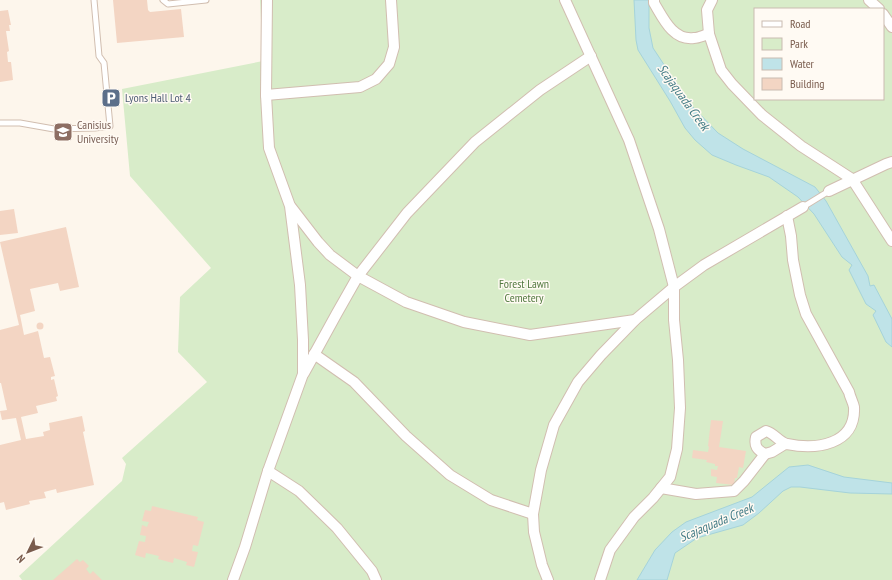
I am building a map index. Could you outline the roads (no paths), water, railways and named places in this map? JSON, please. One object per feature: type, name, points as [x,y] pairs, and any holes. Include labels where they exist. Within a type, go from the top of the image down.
[{"type":"street","points":[[267,0],[266,95],[269,148],[290,206],[300,285],[303,374]]},
{"type":"street","points":[[266,95],[360,87],[376,79],[388,64],[394,47],[391,0]]},
{"type":"street","points":[[565,0],[630,140],[658,229],[674,287],[680,408],[677,449],[670,477],[653,498],[634,517],[610,550],[600,580]]},
{"type":"street","points":[[654,0],[654,3],[666,24],[679,36],[693,38],[709,34]]},
{"type":"street","points":[[712,0],[707,10],[709,34],[721,70],[732,84],[762,115],[801,146],[852,179],[892,242]]},
{"type":"street","points":[[869,0],[878,8]]},
{"type":"street","points":[[884,15],[892,27]]},
{"type":"street","points":[[234,580],[268,470],[303,374],[358,276],[407,213],[476,142],[540,90],[592,56]]},
{"type":"street","points":[[829,191],[852,179],[892,162]]},
{"type":"street","points":[[290,206],[330,255],[358,276],[406,302],[464,322],[530,334],[635,320]]},
{"type":"street","points":[[548,580],[542,564],[534,532],[533,514],[541,470],[554,425],[578,382],[601,355],[635,320],[674,287],[704,265],[803,207]]},
{"type":"street","points":[[765,454],[758,450],[755,442],[756,437],[764,432],[769,432],[785,444],[813,447],[826,445],[837,440],[848,429],[852,421],[854,406],[849,392],[806,314],[800,295],[793,260],[791,236],[787,216]]},
{"type":"street","points":[[314,354],[354,382],[406,436],[450,475],[491,500],[533,514]]},
{"type":"street","points":[[661,488],[696,494],[734,491],[744,481],[765,454],[772,452],[785,444]]},
{"type":"street","points":[[268,470],[299,491],[337,528],[372,571],[376,580]]},
{"type":"lane","points":[[0,123],[20,123],[54,129],[110,126],[104,63],[99,56],[94,0]]},
{"type":"lane","points":[[163,0],[168,4],[206,0]]},
{"type":"lane","points":[[803,207],[829,191]]},
{"type":"water","name":"Scajaquada Creek","points":[[634,0],[649,0],[649,28],[653,48],[690,104],[718,133],[743,149],[815,187],[826,201],[868,276],[870,286],[874,285],[892,319],[892,347],[886,342],[873,315],[876,311],[866,304],[849,270],[852,265],[842,257],[814,214],[798,197],[769,177],[712,155],[695,140],[685,128],[638,50]]},
{"type":"water","name":"Scajaquada Creek","points":[[808,465],[844,477],[892,483],[892,494],[850,493],[791,487],[783,491],[759,513],[743,525],[697,538],[675,553],[667,580],[637,580],[655,550],[672,532],[686,522],[752,497],[789,467]]},
{"type":"place","name":"Lyons Hall Lot 4","points":[[111,98]]},
{"type":"place","name":"Canisius University","points":[[63,132]]},
{"type":"park label","name":"Forest Lawn Cemetery","points":[[524,291]]}]
